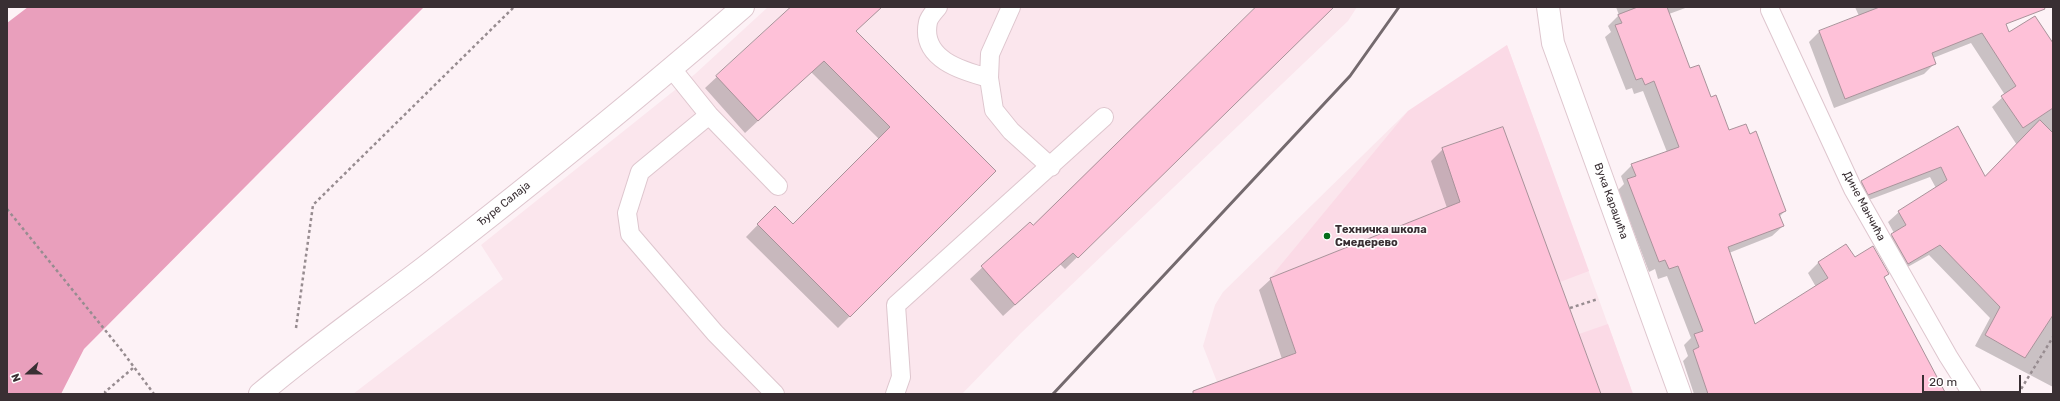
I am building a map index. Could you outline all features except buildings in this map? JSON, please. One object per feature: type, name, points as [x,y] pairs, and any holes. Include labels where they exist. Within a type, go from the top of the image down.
[{"type":"street","name":"Ђуре Салаја","points":[[260,394],[291,368],[425,267],[672,69],[743,7]]},
{"type":"street","name":"Вука Караџића","points":[[1548,7],[1553,42],[1680,394]]},
{"type":"lane","points":[[938,7],[928,22],[927,40],[938,57],[960,70],[989,78]]},
{"type":"lane","points":[[1011,7],[990,54],[989,78],[994,110],[1011,130],[1051,167]]},
{"type":"lane","name":"Дине Манчића","points":[[1770,10],[1853,189],[1948,356],[1972,394]]},
{"type":"lane","points":[[672,69],[709,115],[778,186]]},
{"type":"lane","points":[[709,115],[640,172],[627,213],[630,234],[715,333],[775,394]]},
{"type":"lane","points":[[895,394],[901,377],[896,305],[1051,167],[1104,117]]},
{"type":"path","points":[[291,368],[313,205],[514,7]]},
{"type":"path","points":[[7,208],[122,350],[154,394]]},
{"type":"path","points":[[1570,308],[1598,299]]},
{"type":"path","points":[[2018,394],[2053,337]]},
{"type":"path","points":[[106,394],[105,392],[133,367]]},
{"type":"shaded area","points":[[28,7],[424,7],[84,349],[61,394],[7,394],[7,23]]},
{"type":"shaded area","points":[[768,7],[1357,7],[1348,21],[1021,333],[962,394],[353,394],[503,279],[481,245],[695,74]]},
{"type":"shaded area","name":"Техничка школа Смедерево","points":[[1507,45],[1633,394],[1601,394],[1560,282],[1460,202],[1270,278],[1296,353],[1217,382],[1203,346],[1215,305],[1223,292],[1408,111]]},
{"type":"shaded area","name":"Техничка школа Смедерево","points":[[1507,45],[1589,271],[1560,282],[1503,128],[1460,202],[1270,278],[1408,111]]},
{"type":"shaded area","points":[[1608,324],[1633,394],[1601,394],[1579,334]]},
{"type":"railway","points":[[1053,394],[1350,76],[1399,7]]},
{"type":"place","name":"Техничка школа Смедерево","points":[[1327,236]]}]
